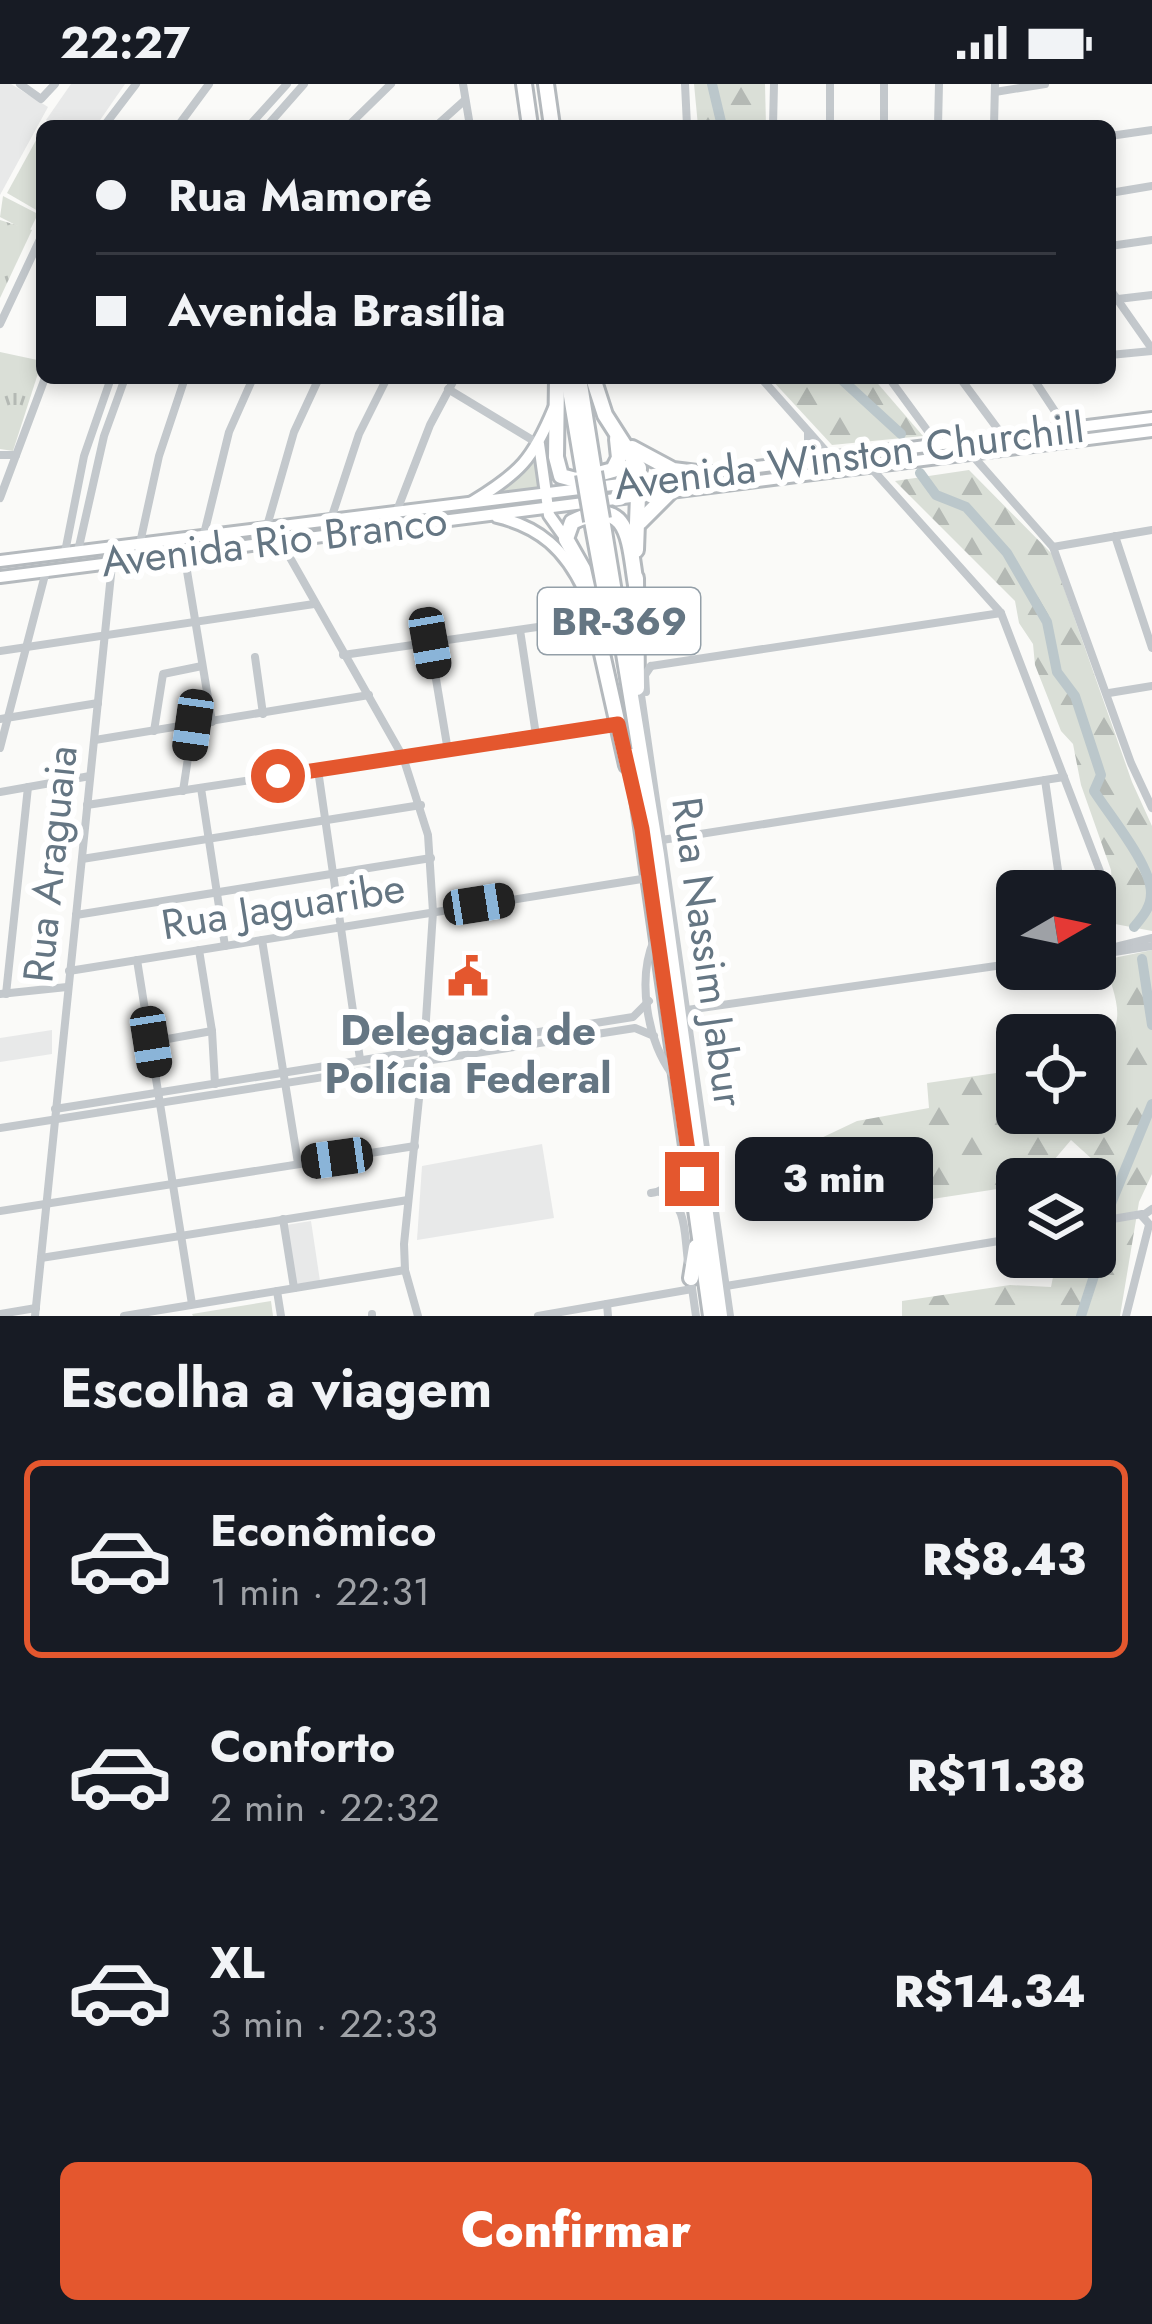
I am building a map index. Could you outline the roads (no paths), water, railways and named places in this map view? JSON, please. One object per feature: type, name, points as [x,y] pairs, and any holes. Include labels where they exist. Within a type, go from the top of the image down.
[{"type":"highway","points":[[528,84],[533,120]]},
{"type":"highway","points":[[546,84],[551,120]]},
{"type":"highway","points":[[556,384],[556,467],[566,479],[613,470],[620,452],[617,433]]},
{"type":"highway","name":"BR-369","points":[[569,384],[597,520],[711,1316]]},
{"type":"highway","name":"BR-369","points":[[580,384],[589,473]]},
{"type":"highway","points":[[596,384],[617,433],[637,462],[640,719]]},
{"type":"highway","points":[[617,433],[654,463],[705,474]]},
{"type":"highway","points":[[637,526],[653,504],[670,492]]},
{"type":"highway","points":[[637,585],[626,529],[616,515],[578,518],[568,526],[566,539],[581,560],[642,829]]},
{"type":"highway","name":"BR-369","points":[[597,520],[640,719],[720,1316]]},
{"type":"highway","points":[[673,980],[687,1010]]},
{"type":"highway","points":[[705,1191],[706,1142]]},
{"type":"highway","points":[[692,1284],[698,1224]]},
{"type":"main road","points":[[470,503],[521,470],[539,444],[554,408]]},
{"type":"main road","name":"Avenida Winston Churchill","points":[[546,501],[640,489],[705,474],[1152,418]]},
{"type":"main road","points":[[1058,443],[1066,429]]},
{"type":"main road","name":"Avenida Winston Churchill","points":[[640,489],[670,492],[1152,431]]},
{"type":"main road","points":[[539,444],[546,501],[553,524],[566,539]]},
{"type":"main road","name":"Avenida Rio Branco","points":[[0,561],[470,503],[546,501]]},
{"type":"main road","name":"Avenida Rio Branco","points":[[0,577],[482,514],[546,501]]},
{"type":"main road","points":[[482,514],[521,523],[553,543],[568,559],[594,616]]},
{"type":"street","points":[[20,84],[40,99],[55,84]]},
{"type":"street","points":[[109,120],[136,84]]},
{"type":"street","points":[[182,120],[209,84]]},
{"type":"street","points":[[272,120],[304,84]]},
{"type":"street","points":[[354,120],[391,84]]},
{"type":"street","points":[[463,84],[469,120]]},
{"type":"street","points":[[685,84],[687,120]]},
{"type":"street","points":[[773,120],[774,84]]},
{"type":"street","points":[[830,84],[830,120]]},
{"type":"street","points":[[884,84],[884,120]]},
{"type":"street","points":[[938,120],[939,84]]},
{"type":"street","points":[[994,120],[995,88],[1045,84]]},
{"type":"street","points":[[254,120],[285,86],[292,97]]},
{"type":"street","points":[[443,120],[465,100]]},
{"type":"street","points":[[1116,135],[1152,130]]},
{"type":"street","points":[[1116,192],[1152,186]]},
{"type":"street","points":[[1116,245],[1152,240]]},
{"type":"street","points":[[0,325],[36,247]]},
{"type":"street","points":[[1118,299],[1152,295]]},
{"type":"street","points":[[1116,296],[1152,350],[1116,354]]},
{"type":"street","points":[[0,498],[43,384]]},
{"type":"street","points":[[72,551],[92,431],[109,384]]},
{"type":"street","points":[[72,551],[123,384]]},
{"type":"street","points":[[113,562],[114,553],[137,544],[183,384]]},
{"type":"street","points":[[204,534],[229,432],[250,384]]},
{"type":"street","points":[[317,384],[294,432],[267,526],[280,540],[403,758],[421,805],[431,857],[433,912],[405,1270],[418,1316]]},
{"type":"street","points":[[331,519],[358,434],[384,384]]},
{"type":"street","points":[[391,526],[451,384]]},
{"type":"street","points":[[766,384],[832,458]]},
{"type":"street","points":[[894,384],[938,445]]},
{"type":"street","points":[[964,384],[1004,437]]},
{"type":"street","points":[[1037,384],[1066,429]]},
{"type":"street","points":[[448,389],[539,444]]},
{"type":"street","points":[[92,431],[104,436]]},
{"type":"street","points":[[798,462],[808,453],[808,432]]},
{"type":"street","points":[[0,455],[16,455]]},
{"type":"street","points":[[972,455],[1053,547],[1131,763],[1152,808]]},
{"type":"street","points":[[872,469],[1001,613],[1098,870]]},
{"type":"street","points":[[1053,547],[1152,530]]},
{"type":"street","points":[[1115,536],[1152,648]]},
{"type":"street","points":[[184,553],[212,722]]},
{"type":"street","name":"Rua Araguaia","points":[[36,1312],[113,562]]},
{"type":"street","points":[[0,748],[4,718],[46,571]]},
{"type":"street","points":[[0,651],[314,604]]},
{"type":"street","points":[[642,663],[1001,613]]},
{"type":"street","points":[[343,655],[594,616]]},
{"type":"street","points":[[520,630],[536,736]]},
{"type":"street","points":[[430,643],[448,751]]},
{"type":"street","points":[[255,656],[263,714]]},
{"type":"street","points":[[154,731],[163,674],[202,666]]},
{"type":"street","points":[[1108,693],[1152,686]]},
{"type":"street","points":[[95,740],[369,695]]},
{"type":"street","points":[[4,718],[98,703]]},
{"type":"street","name":"Rua Nassim Jabur","points":[[640,719],[662,840],[730,1316]]},
{"type":"street","points":[[87,805],[618,724]]},
{"type":"street","points":[[183,791],[193,725]]},
{"type":"street","points":[[317,769],[360,1059]]},
{"type":"street","points":[[0,792],[90,776]]},
{"type":"street","points":[[662,840],[1064,777]]},
{"type":"street","points":[[1046,779],[1058,870]]},
{"type":"street","points":[[28,787],[3,994],[67,987]]},
{"type":"street","points":[[201,788],[225,946]]},
{"type":"street","points":[[82,859],[421,805]]},
{"type":"street","points":[[76,915],[431,857]]},
{"type":"street","name":"Rua Jaguaribe","points":[[69,970],[648,878]]},
{"type":"street","points":[[656,933],[645,968],[649,1001],[660,1058],[676,1079]]},
{"type":"street","points":[[262,940],[298,1163]]},
{"type":"street","points":[[1117,946],[1152,942]]},
{"type":"street","points":[[1116,949],[1152,942]]},
{"type":"street","points":[[199,950],[215,1084]]},
{"type":"street","points":[[137,960],[181,1235],[188,1309]]},
{"type":"street","points":[[687,1010],[996,966]]},
{"type":"street","points":[[55,1109],[285,1084],[633,1016],[649,1001]]},
{"type":"street","points":[[633,1016],[635,1028]]},
{"type":"street","points":[[0,1129],[360,1059],[635,1028],[654,1036]]},
{"type":"street","points":[[151,1042],[212,1031]]},
{"type":"street","points":[[685,1135],[680,1168],[655,1192],[673,1198],[680,1208],[696,1316]]},
{"type":"street","points":[[0,1211],[415,1146]]},
{"type":"street","points":[[41,1258],[409,1200]]},
{"type":"street","points":[[1116,1218],[1147,1212]]},
{"type":"street","points":[[1126,1316],[1151,1225],[1143,1221],[1147,1212]]},
{"type":"street","points":[[283,1219],[294,1288]]},
{"type":"street","points":[[726,1286],[996,1241]]},
{"type":"street","points":[[124,1316],[405,1270]]},
{"type":"street","points":[[541,1316],[692,1284]]},
{"type":"street","points":[[277,1291],[281,1316]]},
{"type":"street","points":[[607,1304],[608,1316]]},
{"type":"street","points":[[0,1314],[36,1312]]},
{"type":"waterway","points":[[712,84],[721,120]]},
{"type":"waterway","points":[[847,384],[901,434]]},
{"type":"waterway","points":[[920,473],[936,495],[966,507],[1007,553],[1047,622],[1057,672],[1075,696],[1101,775],[1094,791],[1137,855],[1149,882],[1150,903],[1134,927]]},
{"type":"waterway","points":[[1142,959],[1152,1025]]},
{"type":"waterway","points":[[1116,1191],[1152,1104]]},
{"type":"waterway","points":[[1081,1316],[1093,1278]]},
{"type":"place","name":"Delegacia de Polícia Federal","points":[[468,976]]}]
